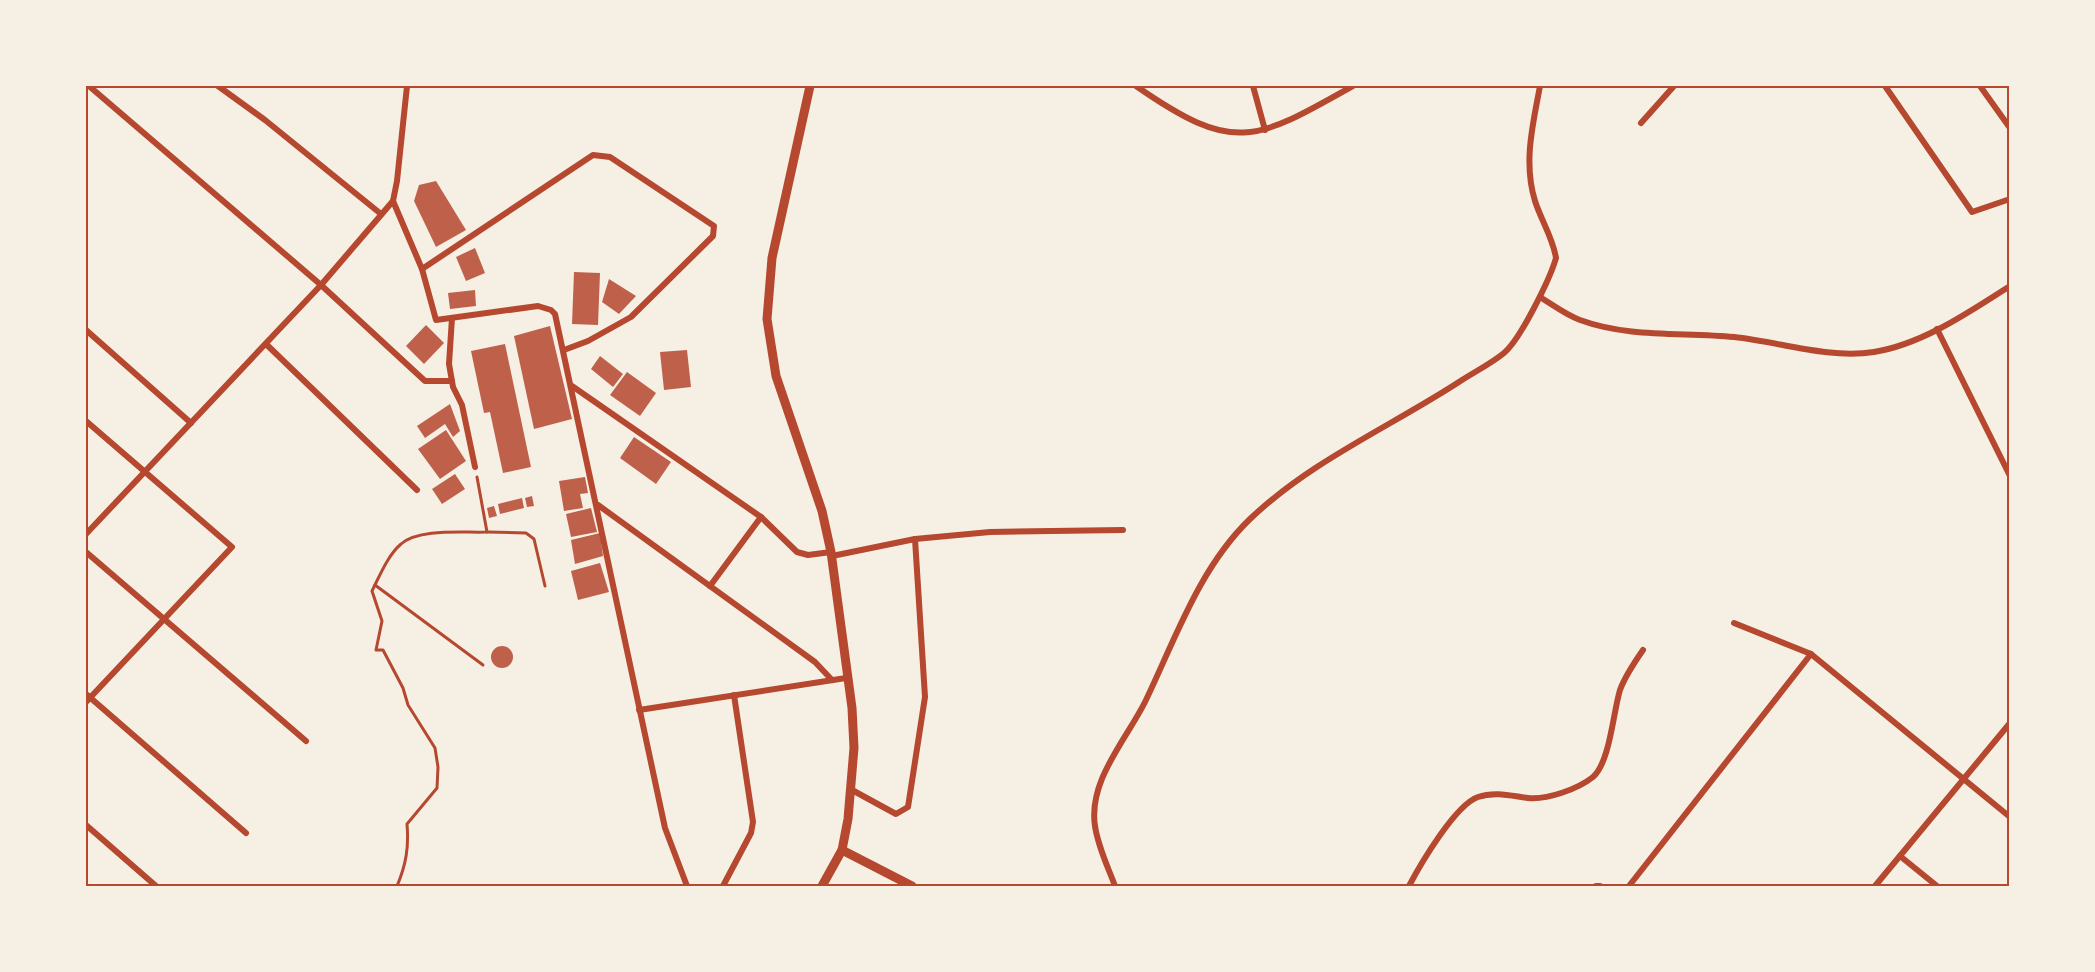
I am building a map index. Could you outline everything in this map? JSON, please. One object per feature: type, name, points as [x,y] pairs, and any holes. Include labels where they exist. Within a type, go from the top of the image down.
[{"type":"street","points":[[89,86],[321,285],[425,381],[452,381]]},
{"type":"street","points":[[218,86],[266,120],[381,214]]},
{"type":"street","points":[[86,534],[321,285],[393,201],[398,181],[408,86]]},
{"type":"street","points":[[810,86],[772,258],[767,319],[776,376],[822,511],[831,554],[854,748],[852,790],[842,850],[822,886]]},
{"type":"street","points":[[1136,86],[1186,119],[1223,132],[1265,130],[1298,116],[1353,86]]},
{"type":"street","points":[[1252,86],[1265,130]]},
{"type":"street","points":[[1115,886],[1095,824],[1101,783],[1110,762],[1141,709],[1204,578],[1232,538],[1252,518],[1304,475],[1424,405],[1506,352],[1540,297],[1556,258],[1534,199],[1528,172],[1531,136],[1540,86]]},
{"type":"street","points":[[1641,123],[1674,86]]},
{"type":"street","points":[[1885,86],[1972,212],[2010,199]]},
{"type":"street","points":[[1980,86],[2010,128]]},
{"type":"street","points":[[422,269],[593,155],[610,157],[714,226],[713,236],[631,317],[588,341],[564,350]]},
{"type":"street","points":[[393,201],[422,269],[436,320],[546,307],[555,315],[598,505],[665,828],[687,886]]},
{"type":"street","points":[[1540,297],[1578,320],[1621,330],[1732,337],[1782,343],[1834,354],[1874,352],[1903,345],[1937,329],[2010,286]]},
{"type":"street","points":[[452,318],[449,364],[452,381],[462,405],[475,467]]},
{"type":"street","points":[[1937,329],[2010,476]]},
{"type":"street","points":[[86,330],[191,423]]},
{"type":"street","points":[[266,344],[417,490]]},
{"type":"street","points":[[572,386],[761,517],[797,552],[808,555],[831,554],[915,539],[990,532],[1123,530]]},
{"type":"street","points":[[86,421],[232,547],[87,698],[246,833]]},
{"type":"street","points":[[598,505],[815,662],[832,680]]},
{"type":"street","points":[[710,586],[761,517]]},
{"type":"street","points":[[852,790],[896,814],[908,807],[925,697],[915,539]]},
{"type":"street","points":[[86,552],[306,741]]},
{"type":"street","points":[[1734,623],[1811,654],[2010,817]]},
{"type":"street","points":[[1409,886],[1434,843],[1466,805],[1475,798],[1500,794],[1532,798],[1576,787],[1595,775],[1603,763],[1621,687],[1643,650]]},
{"type":"street","points":[[1629,886],[1811,654]]},
{"type":"street","points":[[639,710],[846,678]]},
{"type":"street","points":[[723,886],[751,833],[753,822],[734,695]]},
{"type":"street","points":[[1875,886],[2010,723]]},
{"type":"street","points":[[86,825],[156,886]]},
{"type":"street","points":[[842,850],[912,886]]},
{"type":"street","points":[[1900,856],[1937,886]]},
{"type":"path","points":[[475,467],[487,532]]},
{"type":"path","points":[[397,886],[405,868],[409,846],[407,824],[437,788],[438,766],[435,748],[408,705],[403,688],[383,650],[376,650],[382,621],[372,591],[389,558],[402,542],[432,532],[526,533],[534,539],[545,586]]},
{"type":"path","points":[[375,585],[483,665]]},
{"type":"building","points":[[436,181],[466,230],[436,247],[414,201],[419,185]]},
{"type":"building","points":[[475,248],[485,273],[466,281],[456,257]]},
{"type":"building","points":[[574,272],[600,273],[598,325],[572,324]]},
{"type":"building","points":[[609,279],[636,296],[619,314],[602,302]]},
{"type":"building","points":[[475,290],[476,306],[450,309],[448,293]]},
{"type":"building","points":[[426,325],[444,343],[424,364],[406,346]]},
{"type":"building","points":[[550,326],[572,419],[534,429],[514,336]]},
{"type":"building","points":[[505,344],[531,467],[503,473],[490,412],[484,413],[471,351]]},
{"type":"building","points":[[687,350],[691,387],[664,390],[660,352]]},
{"type":"building","points":[[600,356],[623,374],[613,387],[591,369]]},
{"type":"building","points":[[627,372],[656,393],[640,416],[610,395]]},
{"type":"building","points":[[450,404],[460,431],[453,437],[445,424],[425,438],[417,426]]},
{"type":"building","points":[[446,430],[466,461],[440,479],[418,449]]},
{"type":"building","points":[[634,437],[671,462],[656,484],[620,458]]},
{"type":"building","points":[[455,474],[465,489],[442,504],[432,489]]},
{"type":"building","points":[[585,477],[588,493],[580,494],[583,508],[564,511],[559,481]]},
{"type":"building","points":[[532,496],[534,506],[527,507],[525,498]]},
{"type":"building","points":[[522,498],[524,508],[500,514],[498,504]]},
{"type":"building","points":[[494,506],[497,516],[489,518],[487,508]]},
{"type":"building","points":[[591,508],[597,532],[571,537],[566,514]]},
{"type":"building","points":[[600,533],[603,556],[575,564],[571,540]]},
{"type":"building","points":[[600,563],[609,592],[578,600],[571,571]]},
{"type":"building","points":[[502,646],[510,649],[513,657],[510,665],[502,668],[494,665],[491,657],[494,649]]}]
